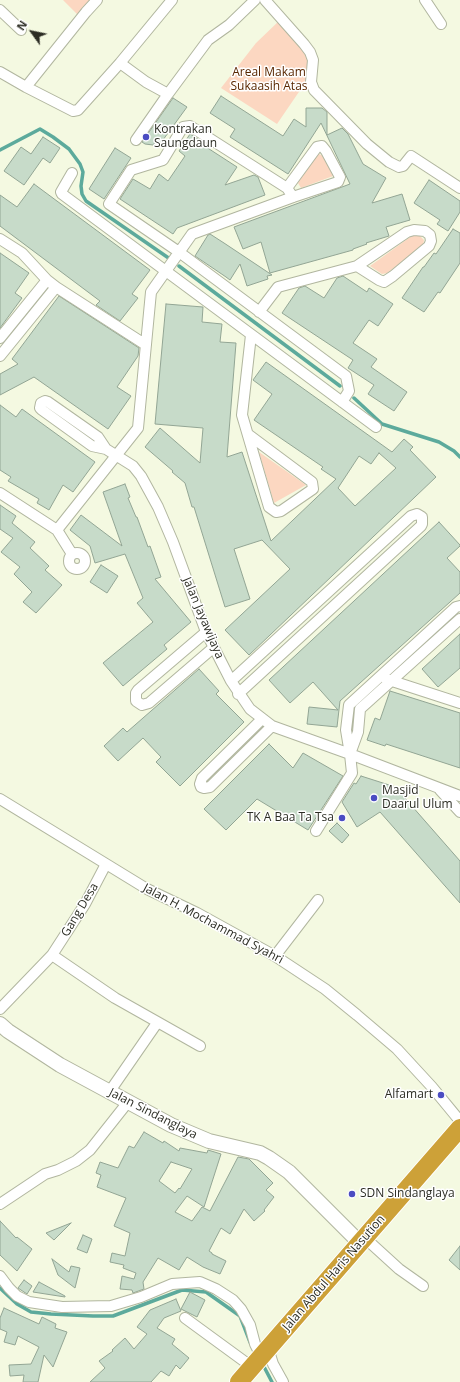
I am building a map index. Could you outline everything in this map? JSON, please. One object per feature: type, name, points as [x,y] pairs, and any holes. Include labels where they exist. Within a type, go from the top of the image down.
[{"type":"highway","name":"Jalan Abdul Haris Nasution","points":[[239,1382],[459,1130]]},
{"type":"street","points":[[26,87],[97,0]]},
{"type":"street","points":[[0,72],[73,111],[78,110],[172,0]]},
{"type":"street","points":[[136,140],[208,40],[229,25],[255,0]]},
{"type":"street","points":[[265,0],[310,52],[313,60],[311,82],[314,90],[367,144],[389,162],[399,167],[403,166],[411,156],[460,188]]},
{"type":"street","points":[[425,0],[441,24]]},
{"type":"street","points":[[0,10],[21,30]]},
{"type":"street","points":[[120,62],[146,82],[168,94]]},
{"type":"street","points":[[290,192],[190,126],[183,128],[163,160],[131,170],[109,204],[179,252],[346,376],[349,391],[342,402]]},
{"type":"street","points":[[57,530],[138,428],[151,292],[192,234],[290,192],[338,182],[340,177],[322,146],[317,147],[290,192]]},
{"type":"street","points":[[72,173],[61,192],[62,194],[165,272],[376,427]]},
{"type":"street","points":[[259,312],[278,286],[357,266],[407,232],[420,229],[430,235],[431,241],[429,246],[384,282],[357,266]]},
{"type":"street","points":[[0,239],[22,253],[46,280],[146,345]]},
{"type":"street","points":[[0,338],[46,280]]},
{"type":"street","points":[[1,354],[56,287]]},
{"type":"street","points":[[249,435],[312,482],[312,489],[281,511],[276,512],[270,508],[242,415],[251,335]]},
{"type":"street","points":[[45,401],[48,402],[86,428],[98,438],[106,449],[92,446],[40,408],[41,403],[45,401]]},
{"type":"street","name":"Jalan Jayawijaya","points":[[106,449],[133,466],[141,476],[158,507],[173,542],[213,648],[238,694],[250,709],[272,726],[460,796]]},
{"type":"street","points":[[0,493],[57,530],[72,554]]},
{"type":"street","points":[[231,681],[413,514],[420,515],[423,520],[420,526],[238,694]]},
{"type":"street","points":[[322,597],[332,608]]},
{"type":"street","points":[[316,832],[352,773],[346,730],[349,705],[460,606]]},
{"type":"street","points":[[350,754],[358,732],[360,709],[460,619]]},
{"type":"street","points":[[206,632],[138,690],[136,693],[136,700],[142,705],[149,703],[213,648]]},
{"type":"street","points":[[380,676],[391,681],[460,703]]},
{"type":"street","points":[[262,719],[202,778],[200,784],[201,787],[210,787],[272,726]]},
{"type":"street","name":"Jalan Jayawijaya","points":[[438,787],[460,812]]},
{"type":"street","name":"Jalan H. Mochammad Syahri","points":[[0,799],[147,890],[197,913],[275,956],[325,990],[357,1015],[396,1049],[432,1087],[459,1130]]},
{"type":"street","name":"Gang Desa","points":[[0,1009],[52,955],[85,904],[106,864]]},
{"type":"street","points":[[275,956],[318,900]]},
{"type":"street","points":[[52,955],[115,998],[200,1046]]},
{"type":"street","points":[[110,1092],[157,1023]]},
{"type":"street","name":"Jalan Sindanglaya","points":[[0,1024],[8,1031],[60,1065],[172,1125],[209,1141],[260,1153],[269,1158],[288,1172],[363,1241]]},
{"type":"street","points":[[0,1204],[45,1174],[58,1170],[76,1161],[85,1154],[90,1150],[128,1102]]},
{"type":"street","points":[[363,1241],[423,1286]]},
{"type":"street","points":[[0,1276],[17,1296],[29,1302],[62,1307],[111,1306],[142,1298],[172,1284],[200,1282],[233,1300],[241,1309],[250,1325],[259,1358]]},
{"type":"street","points":[[185,1318],[273,1364],[283,1382]]},
{"type":"green space","points":[[63,0],[93,0],[78,15]]},
{"type":"green space","name":"Areal Makam Sukaasih Atas","points":[[280,20],[302,46],[310,63],[305,83],[277,124],[221,88],[256,43]]},
{"type":"green space","points":[[317,153],[325,157],[333,176],[301,188],[298,183]]},
{"type":"green space","points":[[413,235],[419,235],[424,240],[423,246],[387,273],[382,274],[370,266]]},
{"type":"green space","points":[[259,452],[306,485],[274,503]]},
{"type":"building","points":[[221,96],[283,136],[294,119],[306,127],[306,108],[322,108],[327,112],[327,135],[342,128],[348,134],[363,164],[386,178],[372,203],[402,194],[410,220],[386,227],[389,236],[366,243],[367,244],[353,250],[270,273],[261,242],[243,249],[234,227],[350,184],[321,123],[288,174],[230,137],[235,129],[210,113]]},
{"type":"building","points":[[173,98],[187,107],[160,144],[156,141],[153,145],[145,144],[142,142]]},
{"type":"building","points":[[190,134],[204,143],[203,145],[237,167],[225,185],[254,175],[258,177],[265,195],[177,228],[173,234],[120,199],[133,179],[150,189],[159,174],[168,181],[185,156],[179,151]]},
{"type":"building","points":[[43,137],[60,148],[50,163],[43,158],[24,185],[4,171],[21,147],[31,154]]},
{"type":"building","points":[[115,148],[131,158],[104,199],[89,189]]},
{"type":"building","points":[[429,180],[460,201],[460,212],[448,231],[437,224],[440,220],[414,203]]},
{"type":"building","points":[[34,184],[150,270],[132,294],[138,298],[120,321],[96,305],[100,301],[0,226],[0,195],[17,207]]},
{"type":"building","points":[[453,229],[460,233],[460,263],[440,293],[438,292],[424,312],[402,298],[423,267],[434,253],[436,254]]},
{"type":"building","points":[[210,234],[272,275],[267,276],[268,279],[247,286],[240,264],[230,280],[195,256]]},
{"type":"building","points":[[0,253],[29,273],[15,293],[22,298],[0,328]]},
{"type":"building","points":[[343,276],[367,292],[369,288],[393,304],[378,326],[369,320],[353,343],[377,359],[371,367],[407,392],[394,411],[368,394],[374,385],[348,368],[353,360],[282,313],[299,288],[305,286],[324,298],[337,278]]},
{"type":"building","points":[[59,296],[139,348],[138,356],[117,387],[131,396],[108,429],[34,377],[0,395],[0,374],[18,364],[12,359]]},
{"type":"building","points":[[166,304],[203,307],[202,322],[222,324],[220,342],[236,343],[227,457],[242,452],[271,541],[336,479],[321,469],[323,467],[254,420],[272,394],[253,380],[266,362],[392,452],[404,439],[413,447],[410,450],[436,477],[249,655],[225,630],[290,569],[262,540],[234,549],[250,599],[225,607],[185,483],[145,447],[160,428],[200,463],[203,428],[155,424]],"holes":[[[379,453],[396,468],[355,506],[338,488],[359,456],[371,464]]]},
{"type":"building","points":[[0,405],[16,417],[22,409],[95,462],[73,492],[63,485],[49,510],[37,503],[39,499],[8,481],[11,477],[0,470]]},
{"type":"building","points":[[125,484],[130,497],[128,498],[148,547],[150,546],[161,577],[155,579],[191,622],[164,645],[167,649],[123,686],[103,663],[153,622],[137,603],[143,598],[125,554],[95,563],[90,546],[70,530],[81,515],[122,546],[103,492]]},
{"type":"building","points":[[0,505],[16,516],[12,523],[35,542],[30,548],[49,566],[45,570],[62,585],[36,613],[23,602],[32,592],[14,574],[20,567],[1,552],[13,538],[0,529]]},
{"type":"building","points":[[439,522],[460,545],[447,558],[460,572],[460,593],[340,701],[337,727],[307,724],[309,707],[338,710],[313,682],[290,703],[269,680]]},
{"type":"building","points":[[101,565],[118,576],[107,593],[90,582]]},
{"type":"building","points":[[460,634],[460,668],[438,687],[422,669]]},
{"type":"building","points":[[199,669],[219,691],[216,694],[244,722],[180,786],[156,762],[161,757],[143,738],[118,761],[104,746],[123,728],[127,732]]},
{"type":"building","points":[[390,691],[460,713],[460,768],[386,744],[385,746],[367,740],[375,718],[380,720]]},
{"type":"building","points":[[269,744],[293,768],[303,753],[343,776],[308,830],[257,799],[226,830],[204,809]]},
{"type":"building","points":[[361,776],[411,792],[404,797],[460,861],[460,903],[380,812],[357,827],[342,802],[354,783],[356,784]]},
{"type":"building","points":[[337,823],[349,835],[342,843],[329,831]]},
{"type":"building","points":[[144,1132],[163,1143],[164,1141],[179,1151],[180,1148],[207,1153],[208,1150],[221,1154],[204,1207],[187,1196],[175,1212],[192,1221],[202,1207],[210,1211],[238,1157],[249,1159],[273,1183],[266,1190],[274,1197],[264,1210],[265,1211],[254,1221],[244,1209],[230,1234],[221,1228],[209,1251],[226,1261],[220,1274],[203,1267],[187,1257],[179,1270],[158,1258],[143,1282],[144,1289],[133,1293],[132,1290],[120,1289],[122,1276],[134,1279],[136,1273],[123,1268],[124,1265],[110,1262],[112,1253],[125,1256],[130,1233],[114,1226],[126,1198],[97,1187],[101,1175],[96,1173],[100,1162],[118,1168],[129,1146],[134,1148]],"holes":[[[171,1162],[192,1169],[180,1189],[179,1188],[175,1193],[159,1181]]]},
{"type":"building","points":[[0,1221],[16,1238],[17,1237],[32,1249],[17,1271],[0,1255]]},
{"type":"building","points":[[71,1223],[54,1240],[46,1233]]},
{"type":"building","points":[[83,1235],[92,1239],[87,1253],[77,1249]]},
{"type":"building","points":[[460,1246],[460,1270],[449,1260]]},
{"type":"building","points":[[52,1259],[69,1272],[71,1266],[80,1268],[75,1288],[58,1275]]},
{"type":"building","points":[[24,1280],[32,1286],[27,1294],[18,1288]]},
{"type":"building","points":[[39,1282],[65,1296],[65,1297],[33,1292]]},
{"type":"building","points":[[190,1292],[205,1300],[197,1317],[181,1309]]},
{"type":"building","points":[[176,1299],[181,1311],[164,1318],[157,1328],[175,1339],[172,1344],[189,1358],[180,1369],[176,1365],[169,1376],[161,1371],[151,1382],[90,1382],[105,1368],[99,1361],[113,1351],[112,1350],[125,1338],[134,1349],[147,1334],[137,1327],[150,1310]]},
{"type":"building","points":[[4,1308],[39,1324],[42,1317],[56,1324],[55,1328],[67,1332],[53,1367],[44,1355],[38,1382],[23,1382],[24,1375],[10,1376],[9,1365],[31,1364],[39,1347],[18,1336],[15,1345],[4,1342],[7,1332],[0,1329],[0,1318]]},
{"type":"waterway","points":[[0,150],[40,129],[53,137],[69,149],[80,164],[83,172],[81,186],[82,194],[86,201],[170,259]]},
{"type":"waterway","points":[[179,266],[340,386]]},
{"type":"waterway","points":[[354,398],[382,424],[439,442],[454,451],[460,457]]},
{"type":"waterway","points":[[0,1288],[17,1304],[31,1312],[93,1316],[113,1316],[182,1290],[206,1292],[240,1316],[250,1342]]},
{"type":"waterway","points":[[262,1363],[272,1382]]},
{"type":"place","name":"Kontrakan Saungdaun","points":[[146,137]]},
{"type":"place","name":"Masjid Daarul Ulum","points":[[374,798]]},
{"type":"place","name":"TK A Baa Ta Tsa","points":[[342,818]]},
{"type":"place","name":"Alfamart","points":[[441,1095]]},
{"type":"place","name":"SDN Sindanglaya","points":[[352,1194]]}]
